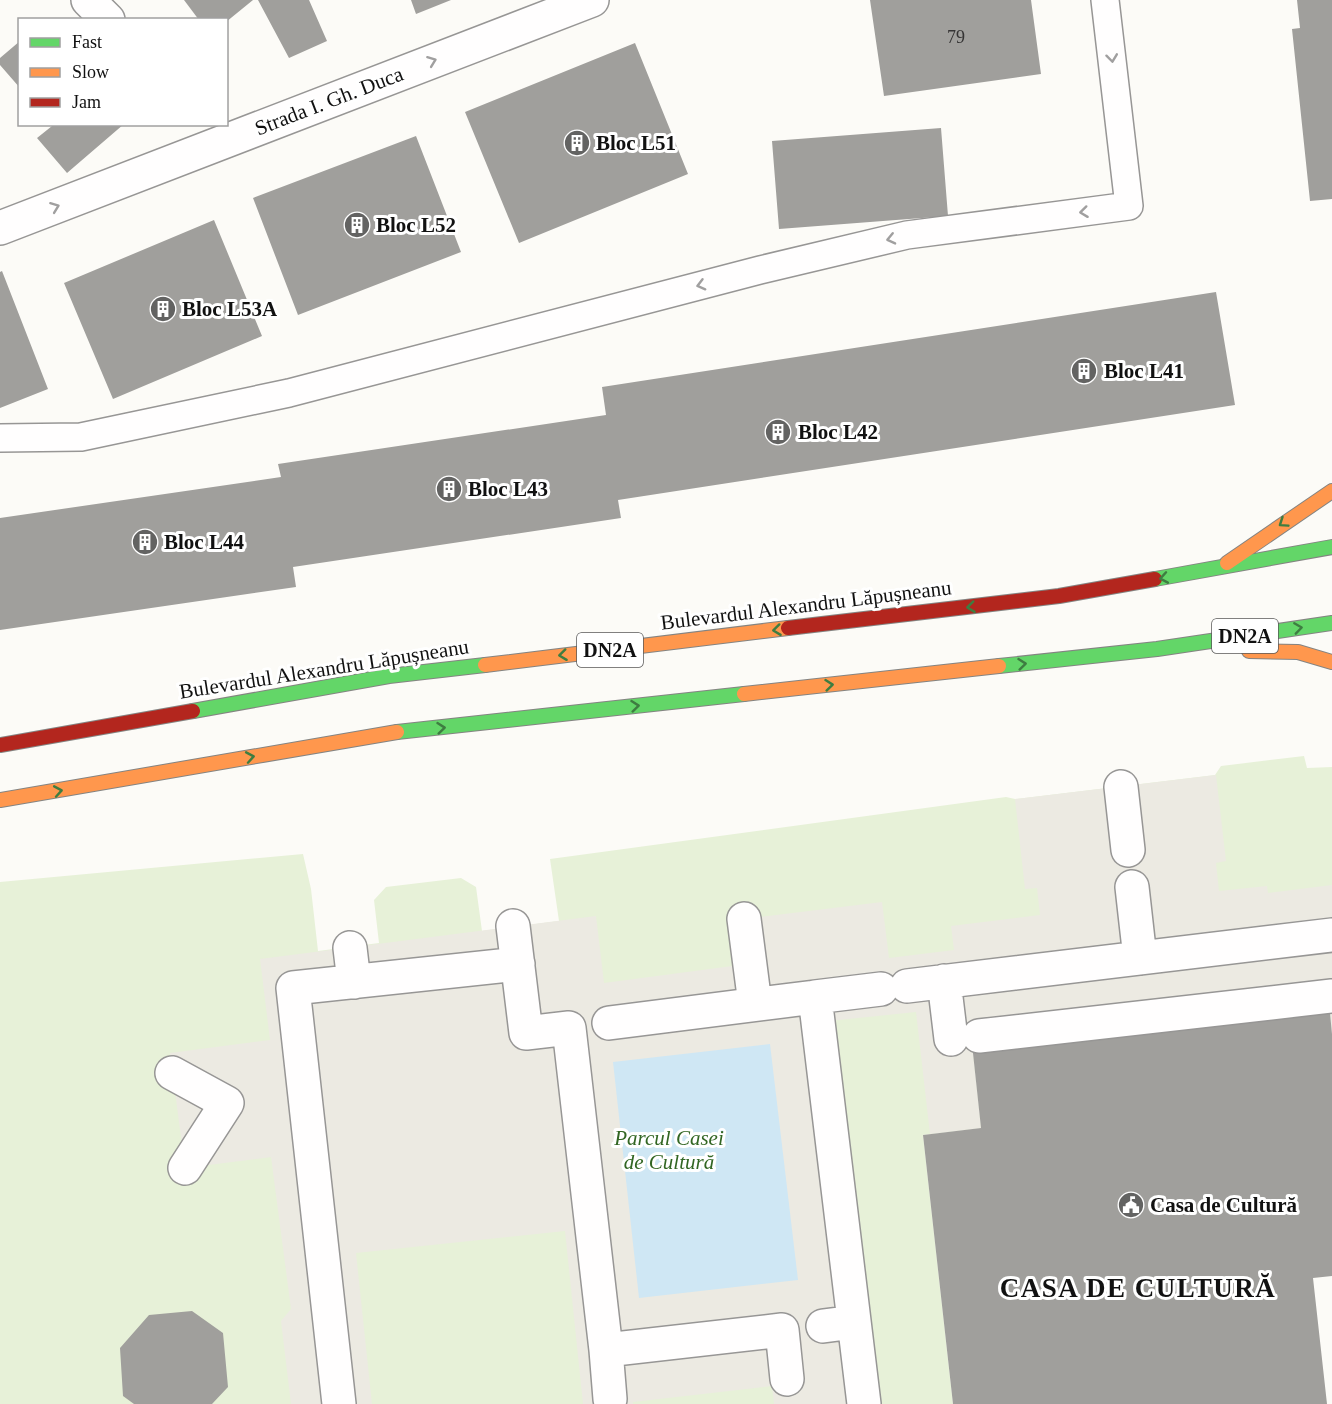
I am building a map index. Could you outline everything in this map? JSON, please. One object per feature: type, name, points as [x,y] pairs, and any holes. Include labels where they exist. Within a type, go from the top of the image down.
[{"type":"main road","points":[[1221,567],[1332,491]]},
{"type":"main road","name":"Bulevardul Alexandru Lăpușneanu","points":[[0,745],[389,676],[1059,596],[1332,547]]},
{"type":"main road","name":"DN2A","points":[[0,800],[383,734],[1157,649],[1332,623]]},
{"type":"main road","points":[[1157,649],[1298,652],[1332,662]]},
{"type":"street","points":[[88,0],[106,18]]},
{"type":"street","name":"Strada I. Gh. Duca","points":[[0,228],[222,132],[592,0]]},
{"type":"street","points":[[1121,786],[1128,850]]},
{"type":"street","points":[[1132,887],[1140,958]]},
{"type":"street","points":[[744,919],[754,1005]]},
{"type":"street","points":[[513,926],[526,1034],[569,1028],[610,1399]]},
{"type":"street","points":[[609,1023],[1332,935]]},
{"type":"street","points":[[350,948],[354,982]]},
{"type":"street","points":[[339,1404],[264,1098],[293,988],[518,964]]},
{"type":"street","points":[[944,981],[965,1037],[1332,996]]},
{"type":"street","points":[[814,997],[838,1324],[864,1404]]},
{"type":"street","points":[[172,1073],[264,1098]]},
{"type":"street","points":[[185,1168],[264,1098]]},
{"type":"street","points":[[606,1350],[782,1330],[787,1379]]},
{"type":"lane","points":[[0,438],[81,438],[289,393],[760,270],[908,236],[1129,207],[1105,0]]},
{"type":"green space","name":"Parcul Casei de Cultură","points":[[1304,756],[1307,768],[1332,767],[1332,1034],[1329,1004],[972,1044],[981,1128],[923,1135],[953,1404],[0,1404],[0,882],[303,854],[311,889],[318,951],[379,943],[374,900],[386,887],[461,878],[476,887],[482,931],[559,921],[550,859],[1006,797],[1015,799],[1215,775],[1221,766]]},
{"type":"shaded area","points":[[1216,775],[1226,861],[1216,863],[1219,891],[1267,886],[1268,893],[1332,885],[1332,1034],[1329,1004],[972,1045],[981,1128],[930,1134],[916,1012],[829,1021],[876,1404],[774,1404],[772,1386],[633,1402],[633,1404],[583,1404],[565,1231],[356,1253],[372,1404],[291,1404],[281,1321],[291,1309],[271,1157],[185,1168],[170,1053],[270,1040],[260,959],[596,916],[604,983],[740,965],[744,919],[882,902],[889,958],[954,950],[951,926],[1040,915],[1037,888],[1025,889],[1015,799]]},
{"type":"water","points":[[770,1044],[798,1280],[639,1298],[613,1062]]},
{"type":"building","points":[[184,0],[253,0],[228,20],[228,18],[198,18]]},
{"type":"building","points":[[258,0],[309,0],[327,41],[289,58]]},
{"type":"building","points":[[411,0],[451,0],[416,14]]},
{"type":"building","points":[[870,0],[1031,0],[1041,74],[884,96]]},
{"type":"building","points":[[1297,0],[1332,0],[1332,199],[1310,201],[1292,29],[1300,28]]},
{"type":"building","points":[[18,43],[18,86],[0,65],[0,58]]},
{"type":"building","name":"Bloc L51","points":[[635,43],[688,174],[519,243],[465,112]]},
{"type":"building","points":[[52,126],[122,126],[67,173],[37,138]]},
{"type":"building","points":[[941,128],[948,216],[779,229],[772,141]]},
{"type":"building","name":"Bloc L52","points":[[416,136],[461,252],[298,315],[253,198]]},
{"type":"building","name":"Bloc L53A","points":[[214,220],[262,336],[113,399],[64,283]]},
{"type":"building","points":[[2,271],[48,389],[0,408],[0,272]]},
{"type":"building","points":[[1216,292],[1235,405],[618,500],[621,518],[293,567],[296,587],[0,630],[0,518],[281,477],[278,464],[606,415],[602,387]]},
{"type":"building","name":"Casa de Cultură","points":[[1329,1003],[1332,1034],[1332,1276],[1313,1278],[1327,1404],[953,1404],[923,1135],[981,1128],[972,1044]]},
{"type":"building","points":[[192,1311],[223,1333],[228,1387],[212,1404],[134,1404],[123,1396],[120,1348],[149,1315]]},
{"type":"traffic: fast","points":[[1155,579],[1332,547]]},
{"type":"traffic: fast","points":[[999,666],[1157,649],[1332,623]]},
{"type":"traffic: fast","points":[[193,711],[389,676],[485,665]]},
{"type":"traffic: fast","points":[[397,732],[744,694]]},
{"type":"traffic: slow","points":[[1227,563],[1332,491]]},
{"type":"traffic: slow","points":[[485,665],[788,628]]},
{"type":"traffic: slow","points":[[1249,651],[1298,652],[1332,662]]},
{"type":"traffic: slow","points":[[744,694],[999,666]]},
{"type":"traffic: slow","points":[[0,800],[397,732]]},
{"type":"traffic: jam","points":[[788,628],[1059,596],[1155,579]]},
{"type":"traffic: jam","points":[[0,745],[193,711]]},
{"type":"place","name":"Bloc L51","points":[[577,143]]},
{"type":"place","name":"Bloc L52","points":[[357,225]]},
{"type":"place","name":"Bloc L53A","points":[[163,309]]},
{"type":"place","name":"Bloc L41","points":[[1084,371]]},
{"type":"place","name":"Bloc L42","points":[[778,432]]},
{"type":"place","name":"Bloc L43","points":[[449,489]]},
{"type":"place","name":"Bloc L44","points":[[145,542]]},
{"type":"place","name":"Casa de Cultură","points":[[1131,1205]]},
{"type":"district","name":"CASA DE CULTURĂ","points":[[1138,1288]]}]
